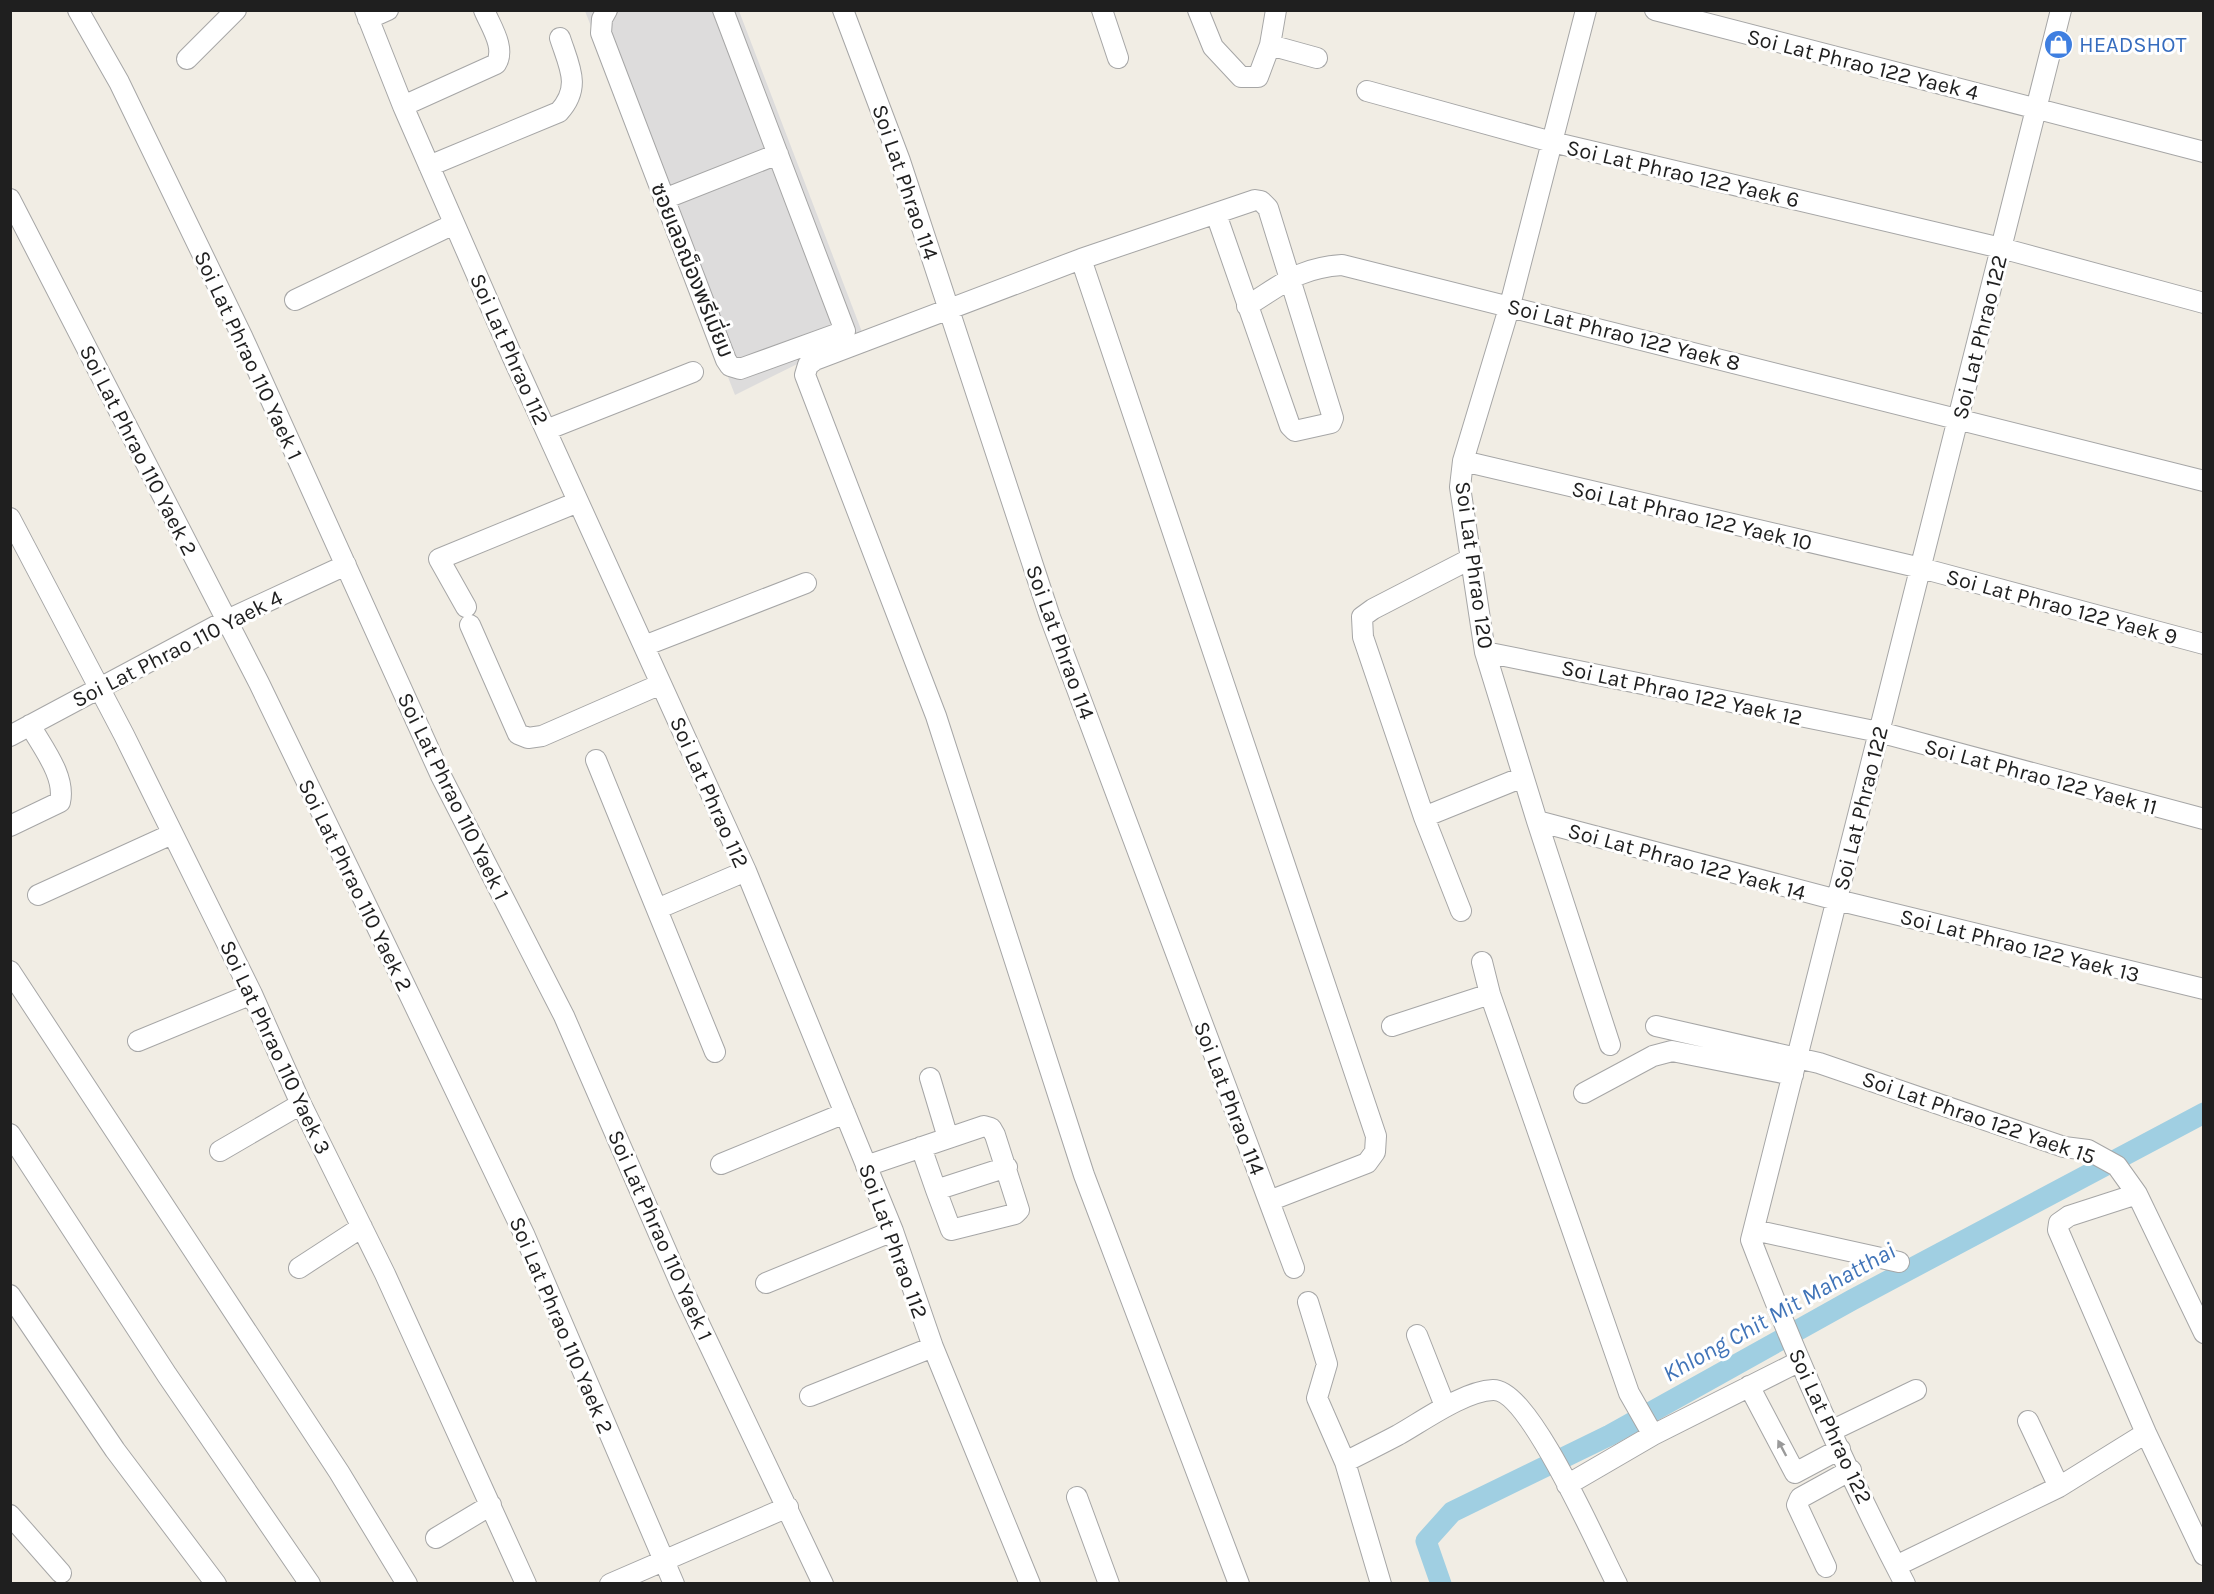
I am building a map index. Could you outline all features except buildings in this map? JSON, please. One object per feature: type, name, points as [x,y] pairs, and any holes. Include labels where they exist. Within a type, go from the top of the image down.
[{"type":"street","name":"Soi Lat Phrao 110 Yaek 1","points":[[78,10],[119,82],[242,336],[441,776],[564,1016],[685,1294],[823,1584]]},
{"type":"street","points":[[187,59],[236,10]]},
{"type":"street","points":[[366,15],[388,10]]},
{"type":"street","points":[[403,106],[496,64],[500,57],[500,48],[484,10]]},
{"type":"street","name":"ซอยเลอฌ็องพรีเมี่ยม","points":[[607,10],[602,19],[601,33],[730,366],[747,369],[848,339]]},
{"type":"street","points":[[723,10],[848,339]]},
{"type":"street","name":"Soi Lat Phrao 114","points":[[843,10],[900,161],[1050,617],[1294,1268]]},
{"type":"street","points":[[1102,10],[1118,58]]},
{"type":"street","points":[[1198,10],[1213,47],[1241,77],[1258,76],[1270,45],[1276,10]]},
{"type":"street","name":"Soi Lat Phrao 120","points":[[1586,10],[1509,305],[1463,461],[1460,487],[1485,652],[1610,1045]]},
{"type":"street","name":"Soi Lat Phrao 122 Yaek 4","points":[[1655,10],[2204,152]]},
{"type":"street","name":"Soi Lat Phrao 122","points":[[1905,1584],[1831,1431],[1781,1317],[1751,1240],[2061,10]]},
{"type":"street","name":"Soi Lat Phrao 112","points":[[366,15],[454,224],[746,871],[893,1231],[933,1347],[1030,1584]]},
{"type":"street","points":[[429,166],[559,112],[570,100],[573,78],[560,38]]},
{"type":"street","points":[[1270,45],[1317,58]]},
{"type":"street","name":"Soi Lat Phrao 122 Yaek 6","points":[[1366,91],[1552,142],[2001,248],[2204,303]]},
{"type":"street","points":[[664,199],[778,154]]},
{"type":"street","name":"Soi Lat Phrao 110 Yaek 2","points":[[10,199],[227,620],[524,1234],[674,1584]]},
{"type":"street","points":[[1216,214],[1292,429],[1295,431],[1330,423],[1333,417],[1268,208],[1261,201],[1216,214],[1081,260],[950,308],[848,339],[808,365],[804,375],[936,716],[1084,1175],[1239,1584]]},
{"type":"street","points":[[295,300],[454,224]]},
{"type":"street","points":[[1081,260],[1376,1136],[1376,1152],[1367,1163],[1269,1201]]},
{"type":"street","name":"Soi Lat Phrao 122 Yaek 8","points":[[1247,306],[1289,277],[1327,266],[1342,265],[2204,481]]},
{"type":"street","points":[[546,430],[693,372]]},
{"type":"street","name":"Soi Lat Phrao 122 Yaek 10","points":[[1463,461],[1921,568]]},
{"type":"street","points":[[578,502],[439,559],[468,616],[518,734],[528,738],[542,736],[661,684]]},
{"type":"street","name":"Soi Lat Phrao 110 Yaek 3","points":[[10,518],[98,687],[252,994],[301,1104],[362,1227],[526,1584]]},
{"type":"street","points":[[1461,911],[1424,817],[1363,637],[1362,617],[1373,609],[1472,558]]},
{"type":"street","name":"Soi Lat Phrao 110 Yaek 4","points":[[10,736],[227,620],[346,565]]},
{"type":"street","name":"Soi Lat Phrao 122 Yaek 9","points":[[1921,568],[2204,644]]},
{"type":"street","points":[[644,646],[806,583]]},
{"type":"street","name":"Soi Lat Phrao 122 Yaek 12","points":[[1485,652],[1879,732]]},
{"type":"street","points":[[10,826],[60,802],[63,791],[58,777],[30,726]]},
{"type":"street","name":"Soi Lat Phrao 122 Yaek 11","points":[[1879,732],[2204,819]]},
{"type":"street","points":[[596,760],[715,1052]]},
{"type":"street","points":[[1424,817],[1523,777]]},
{"type":"street","name":"Soi Lat Phrao 122 Yaek 14","points":[[1537,821],[1837,900]]},
{"type":"street","points":[[38,895],[172,834]]},
{"type":"street","points":[[657,909],[746,871]]},
{"type":"street","name":"Soi Lat Phrao 122 Yaek 13","points":[[1837,900],[2204,989]]},
{"type":"street","points":[[1482,962],[1490,994],[1629,1393],[1651,1430]]},
{"type":"street","points":[[10,971],[339,1472],[407,1584]]},
{"type":"street","points":[[138,1041],[252,994]]},
{"type":"street","points":[[1392,1026],[1490,994]]},
{"type":"street","points":[[1656,1026],[1795,1066]]},
{"type":"street","points":[[1584,1093],[1653,1056],[1672,1051],[1795,1066]]},
{"type":"street","name":"Soi Lat Phrao 122 Yaek 15","points":[[1795,1066],[1819,1063],[2064,1147],[2088,1150],[2117,1166],[2137,1194],[2204,1333]]},
{"type":"street","points":[[930,1078],[948,1138]]},
{"type":"street","points":[[220,1151],[301,1104]]},
{"type":"street","points":[[721,1164],[845,1113]]},
{"type":"street","points":[[866,1166],[921,1147],[984,1126],[991,1128],[1019,1202],[1019,1210],[1015,1214],[951,1230],[921,1147]]},
{"type":"street","points":[[10,1134],[167,1375],[310,1584]]},
{"type":"street","points":[[936,1190],[1007,1167]]},
{"type":"street","points":[[2137,1194],[2069,1216],[2059,1223],[2058,1230],[2146,1433],[2204,1555]]},
{"type":"street","points":[[299,1268],[362,1227]]},
{"type":"street","points":[[1754,1230],[1899,1262]]},
{"type":"street","points":[[766,1283],[893,1231]]},
{"type":"street","points":[[10,1295],[115,1450],[216,1584]]},
{"type":"street","points":[[1308,1302],[1326,1354],[1327,1364],[1317,1398],[1345,1462],[1381,1584]]},
{"type":"street","points":[[1418,1335],[1445,1406]]},
{"type":"street","points":[[810,1396],[933,1347]]},
{"type":"street","points":[[1563,1477],[1651,1430],[1800,1361]]},
{"type":"street","points":[[1749,1386],[1795,1473],[1840,1449]]},
{"type":"street","points":[[1345,1462],[1445,1406],[1492,1390],[1503,1392],[1516,1402],[1540,1435],[1617,1584]]},
{"type":"street","points":[[1831,1431],[1916,1390]]},
{"type":"street","points":[[2028,1421],[2059,1487]]},
{"type":"street","points":[[1896,1566],[2059,1487],[2146,1433]]},
{"type":"street","points":[[1826,1566],[1797,1505],[1800,1498],[1851,1470]]},
{"type":"street","points":[[1077,1497],[1109,1584]]},
{"type":"street","points":[[436,1538],[491,1505]]},
{"type":"street","points":[[610,1584],[666,1562],[788,1507]]},
{"type":"street","points":[[10,1515],[61,1573]]},
{"type":"shaded area","points":[[585,11],[739,11],[862,332],[735,395]]},
{"type":"waterway","name":"Khlong Chit Mit Mahatthai","points":[[1441,1584],[1426,1541],[1452,1512],[1610,1435],[1852,1300],[2204,1113]]},
{"type":"place","name":"HEADSHOT","points":[[2058,44]]}]
